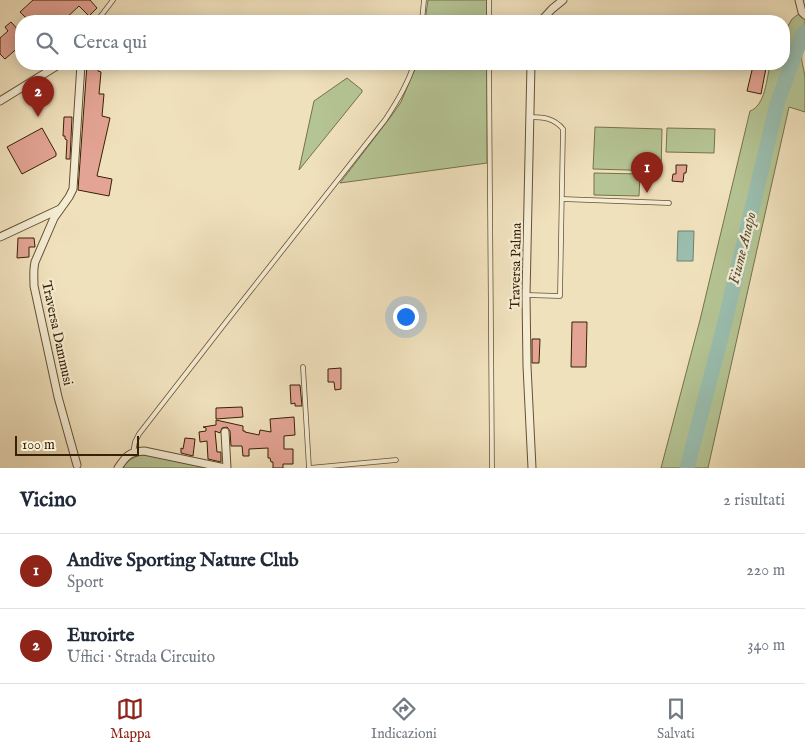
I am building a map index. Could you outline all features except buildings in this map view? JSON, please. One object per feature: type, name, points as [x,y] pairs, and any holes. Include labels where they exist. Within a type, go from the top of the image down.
[{"type":"street","points":[[546,15],[563,0]]},
{"type":"street","points":[[799,0],[804,13]]},
{"type":"street","points":[[0,101],[51,70]]},
{"type":"street","name":"Traversa Dammusi","points":[[76,465],[58,397],[33,276],[34,267],[54,218],[70,197],[73,189],[81,70]]},
{"type":"street","name":"Traversa Palma","points":[[531,70],[526,294],[532,468]]},
{"type":"street","points":[[0,236],[60,209]]},
{"type":"street","points":[[118,468],[127,456],[144,451],[226,468],[225,432]]},
{"type":"lane","points":[[102,15],[113,0]]},
{"type":"lane","points":[[423,15],[424,0]]},
{"type":"lane","points":[[489,0],[489,15]]},
{"type":"lane","points":[[133,453],[139,434],[385,120],[396,104],[412,70]]},
{"type":"lane","points":[[489,70],[492,468]]},
{"type":"lane","points":[[526,294],[560,296],[563,129],[552,120],[542,117],[530,117]]},
{"type":"lane","points":[[562,199],[670,203]]},
{"type":"lane","points":[[303,367],[309,468],[396,460]]},
{"type":"green space","points":[[428,0],[487,0],[487,15],[426,15]]},
{"type":"green space","points":[[805,9],[805,46],[802,58],[805,78],[805,112],[789,107],[708,468],[661,468],[700,320],[750,111],[759,104],[762,98],[769,70],[790,70],[790,22]]},
{"type":"green space","points":[[414,70],[487,70],[487,163],[340,183],[401,102]]},
{"type":"green space","points":[[347,78],[362,92],[299,170],[314,101]]},
{"type":"green space","points":[[595,127],[662,129],[661,171],[593,169]]},
{"type":"green space","points":[[667,128],[715,129],[714,153],[666,152]]},
{"type":"green space","points":[[594,173],[640,174],[639,196],[594,195]]},
{"type":"green space","points":[[140,455],[208,468],[123,468],[126,463]]},
{"type":"shaded area","points":[[678,231],[694,231],[693,261],[677,261]]},
{"type":"waterway","name":"Fiume Anapo","points":[[790,68],[802,35],[805,32]]},
{"type":"waterway","name":"Fiume Anapo","points":[[687,468],[724,326],[777,104],[789,70]]},
{"type":"place","name":"Euroirte","points":[[38,117]]},
{"type":"place","name":"Andive Sporting Nature Club","points":[[647,193]]}]
